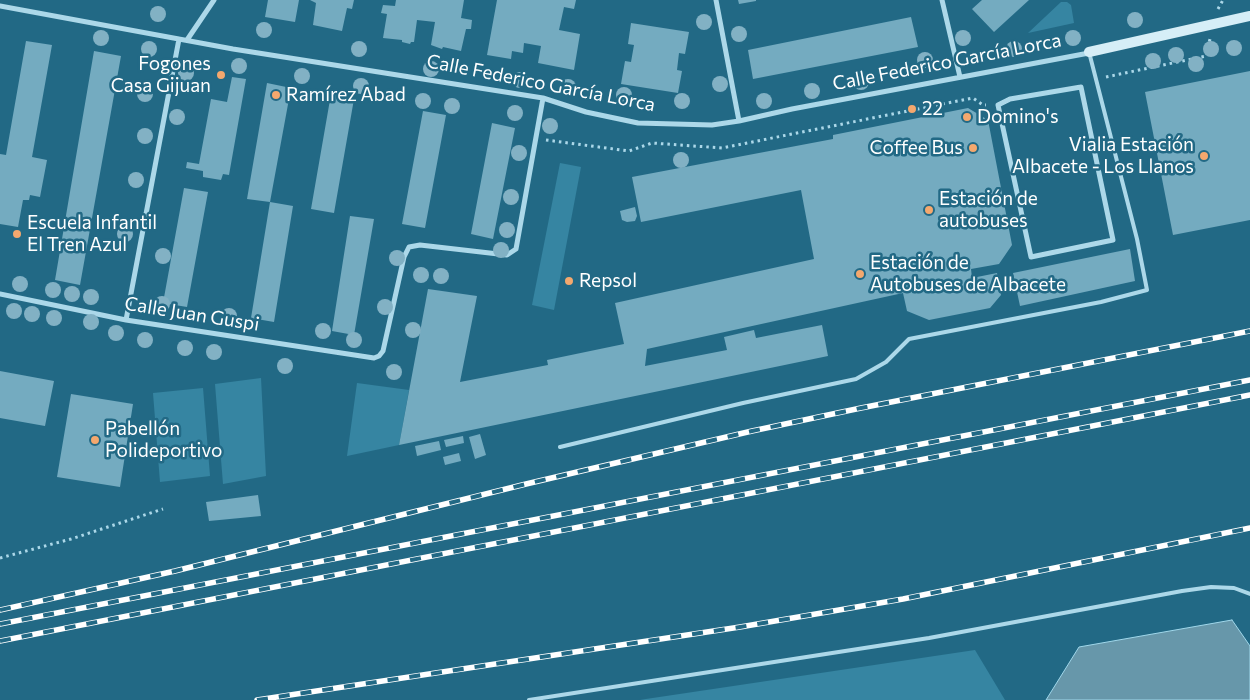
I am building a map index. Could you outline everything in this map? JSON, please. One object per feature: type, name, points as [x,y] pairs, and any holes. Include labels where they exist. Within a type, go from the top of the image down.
[{"type":"street","points":[[188,40],[214,0]]},
{"type":"street","points":[[716,0],[738,121]]},
{"type":"street","points":[[942,0],[960,77]]},
{"type":"street","name":"Calle Federico García Lorca","points":[[0,6],[233,49],[543,98],[586,112],[638,123],[712,125],[1089,52],[1250,16]]},
{"type":"street","points":[[126,320],[179,39]]},
{"type":"street","points":[[1081,87],[1113,240],[1031,257],[998,105],[1010,100],[1081,87]]},
{"type":"street","points":[[536,139],[543,98]]},
{"type":"street","name":"Calle Juan Guspi","points":[[0,294],[126,320],[374,358],[383,351],[404,257],[409,247],[420,245],[502,255],[507,255],[516,249],[536,139]]},
{"type":"lane","points":[[560,447],[743,403],[856,379],[886,362],[909,338],[1101,302],[1147,290],[1089,52]]},
{"type":"lane","points":[[528,700],[929,638],[1182,591],[1234,588],[1250,594]]},
{"type":"path","points":[[1096,79],[1206,56],[1214,24]]},
{"type":"path","points":[[536,139],[629,151],[652,143],[722,148],[973,98],[983,105],[1010,100]]},
{"type":"path","points":[[0,558],[71,539],[163,509]]},
{"type":"shaded area","points":[[1061,2],[1067,2],[1071,5],[1074,23],[1028,33]]},
{"type":"shaded area","points":[[560,163],[581,167],[554,310],[532,305]]},
{"type":"shaded area","points":[[261,378],[266,476],[223,484],[215,384]]},
{"type":"shaded area","points":[[357,383],[409,390],[399,445],[347,456]]},
{"type":"shaded area","points":[[203,388],[210,476],[160,482],[153,393]]},
{"type":"shaded area","points":[[1232,620],[1250,646],[1250,700],[1046,700],[1079,647]]},
{"type":"shaded area","points":[[975,650],[1005,700],[640,700],[646,699]]},
{"type":"building","points":[[268,0],[299,0],[295,22],[265,17]]},
{"type":"building","points":[[310,0],[354,0],[352,9],[347,8],[342,31],[313,25],[316,3]]},
{"type":"building","points":[[396,0],[464,0],[461,18],[472,20],[471,29],[466,29],[461,51],[443,47],[442,49],[431,45],[435,22],[417,20],[414,42],[410,44],[402,42],[402,40],[383,38],[387,14],[381,13],[383,5],[395,6]]},
{"type":"building","points":[[497,0],[576,0],[574,9],[564,7],[559,30],[580,34],[574,70],[538,63],[541,46],[524,43],[523,53],[512,51],[511,59],[487,55]]},
{"type":"building","points":[[738,0],[756,0],[756,1],[739,4]]},
{"type":"building","points":[[982,0],[1029,0],[994,32],[972,9]]},
{"type":"building","points":[[911,17],[918,47],[753,79],[748,50]]},
{"type":"building","points":[[631,23],[689,32],[685,54],[679,53],[677,70],[682,71],[678,93],[621,84],[625,61],[631,62],[634,45],[628,44]]},
{"type":"building","points":[[26,41],[52,45],[32,157],[47,160],[40,197],[30,195],[29,200],[23,200],[18,227],[0,224],[0,154],[6,155]]},
{"type":"building","points":[[94,51],[121,56],[80,285],[55,280]]},
{"type":"building","name":"Vialia Estación Albacete - Los Llanos","points":[[1250,71],[1250,220],[1173,235],[1145,92]]},
{"type":"building","points":[[232,77],[246,79],[229,175],[223,174],[221,180],[203,177],[203,171],[186,168],[187,162],[199,164],[211,99],[227,102]]},
{"type":"building","points":[[267,83],[291,88],[270,202],[247,199]]},
{"type":"building","points":[[331,94],[354,99],[334,213],[311,209]]},
{"type":"building","name":"Estación de Autobuses de Albacete","points":[[968,108],[988,120],[1012,245],[999,264],[971,269],[972,278],[997,273],[1001,295],[990,308],[929,320],[907,311],[903,293],[647,349],[645,366],[727,350],[724,337],[754,330],[756,338],[822,325],[828,356],[399,445],[428,289],[477,296],[460,382],[548,365],[547,360],[624,344],[615,303],[814,259],[801,190],[641,222],[632,177],[833,139],[833,135]]},
{"type":"building","points":[[423,111],[446,115],[425,228],[402,224]]},
{"type":"building","points":[[492,123],[515,128],[493,239],[471,234]]},
{"type":"building","points":[[184,188],[208,192],[187,307],[163,303]]},
{"type":"building","points":[[270,202],[293,206],[274,322],[251,318]]},
{"type":"building","points":[[635,207],[637,216],[635,221],[627,222],[622,220],[620,211]]},
{"type":"building","points":[[350,216],[374,219],[354,335],[332,331]]},
{"type":"building","points":[[1130,249],[1135,281],[1020,306],[1013,273]]},
{"type":"building","points":[[0,371],[54,381],[45,426],[0,418]]},
{"type":"building","name":"Pabellón Polideportivo","points":[[71,394],[133,404],[120,487],[57,477]]},
{"type":"building","points":[[480,434],[486,455],[475,459],[469,437]]},
{"type":"building","points":[[463,436],[464,443],[446,447],[444,440]]},
{"type":"building","points":[[439,441],[441,450],[417,456],[415,446]]},
{"type":"building","points":[[459,453],[461,461],[445,465],[443,457]]},
{"type":"building","points":[[258,495],[261,516],[209,521],[206,502]]},
{"type":"railway","points":[[0,610],[175,571],[526,484],[752,431],[1250,331]]},
{"type":"railway","points":[[0,624],[1250,380]]},
{"type":"railway","points":[[0,641],[1250,395]]},
{"type":"railway","points":[[257,700],[740,627],[903,599],[1250,528]]},
{"type":"place","name":"Fogones Casa Gijuan","points":[[221,75]]},
{"type":"place","name":"Ramírez Abad","points":[[276,95]]},
{"type":"place","name":"22","points":[[912,109]]},
{"type":"place","name":"Domino's","points":[[967,117]]},
{"type":"place","name":"Coffee Bus","points":[[973,148]]},
{"type":"place","name":"Vialia Estación Albacete - Los Llanos","points":[[1204,156]]},
{"type":"place","name":"Estación de autobuses","points":[[929,210]]},
{"type":"place","name":"Escuela Infantil El Tren Azul","points":[[17,234]]},
{"type":"place","name":"Estación de Autobuses de Albacete","points":[[860,274]]},
{"type":"place","name":"Repsol","points":[[569,281]]},
{"type":"place","name":"Pabellón Polideportivo","points":[[95,440]]}]
